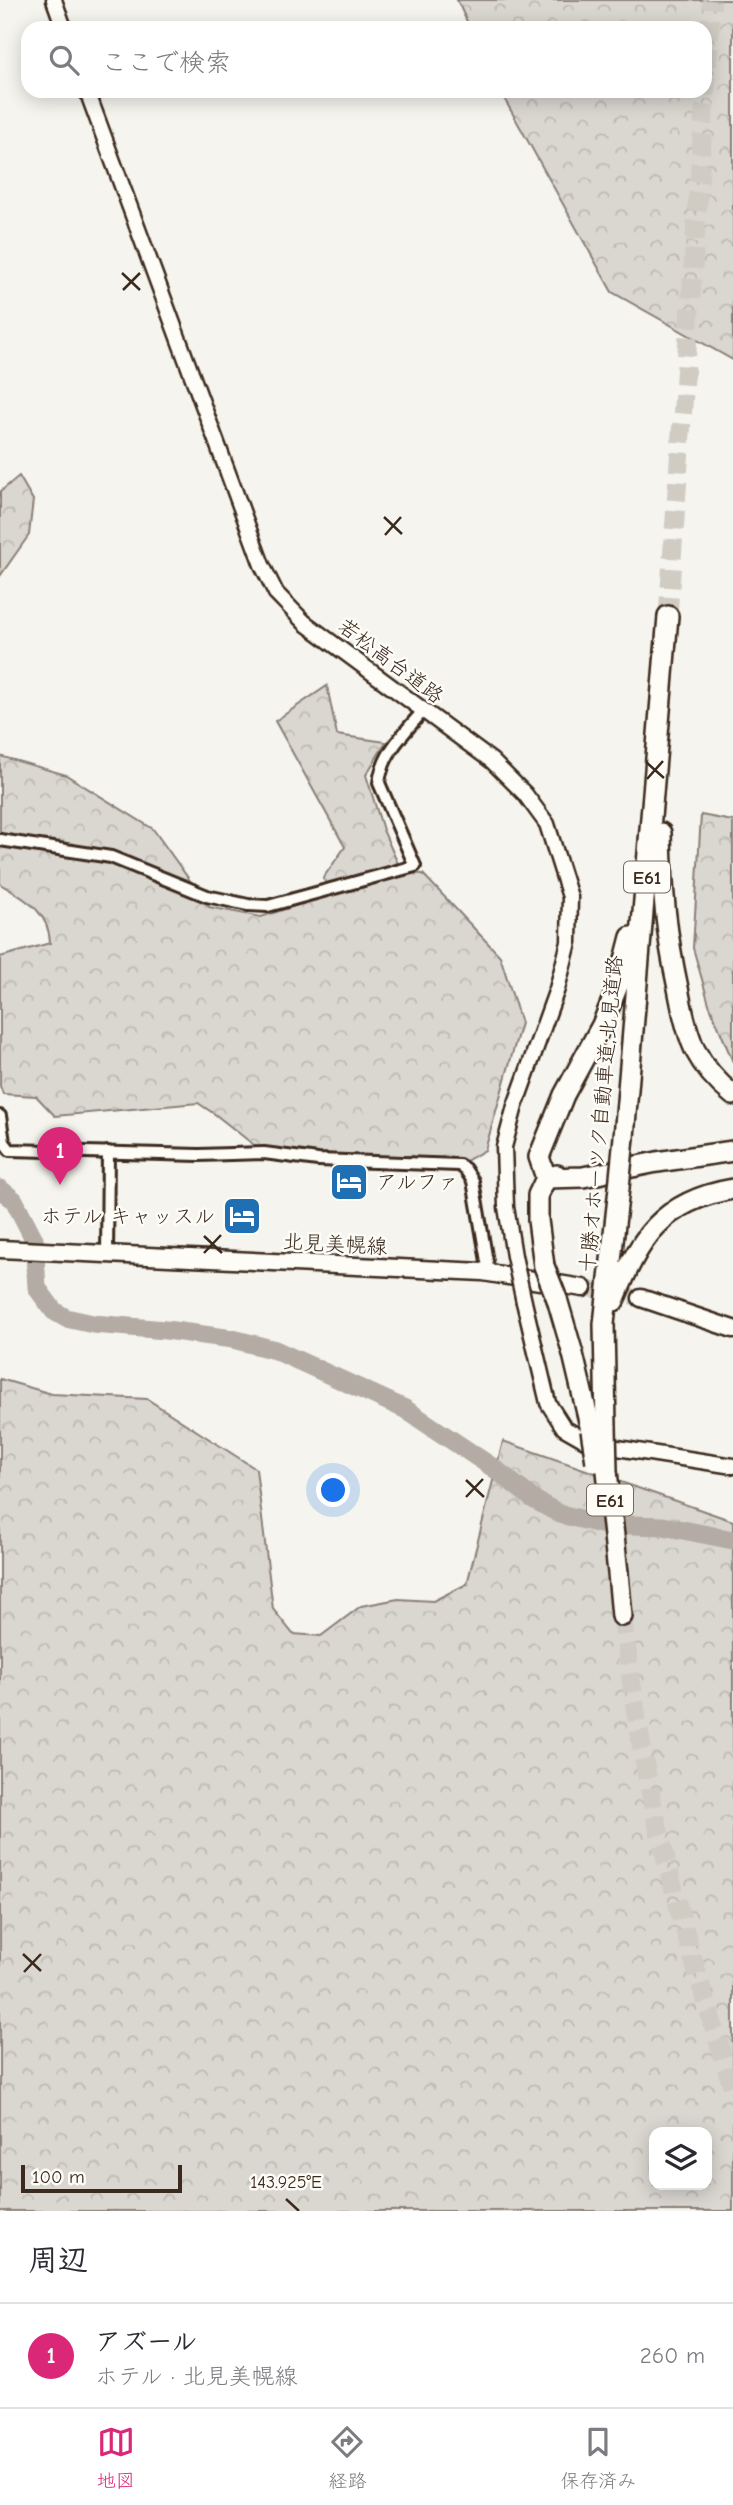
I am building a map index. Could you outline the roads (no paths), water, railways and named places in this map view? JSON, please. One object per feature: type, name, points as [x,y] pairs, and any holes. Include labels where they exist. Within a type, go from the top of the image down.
[{"type":"highway","name":"十勝オホーツク自動車道;北見道路","points":[[621,1609],[607,1471],[598,1428],[604,1324],[624,1137],[668,616]]},
{"type":"highway","points":[[665,650],[661,831],[667,935],[686,1026],[696,1052],[719,1083],[733,1095]]},
{"type":"highway","points":[[598,1428],[544,1266],[537,1220],[538,1195],[546,1178],[540,1157],[564,1095],[602,1025],[619,983],[646,877]]},
{"type":"highway","points":[[546,1178],[652,1153],[733,1141]]},
{"type":"highway","points":[[546,1178],[583,1177],[657,1162],[733,1151]]},
{"type":"highway","points":[[604,1324],[632,1258],[648,1233],[671,1212],[733,1189]]},
{"type":"main road","name":"北見美幌線","points":[[0,1250],[489,1273],[583,1289]]},
{"type":"main road","points":[[641,1298],[733,1329]]},
{"type":"street","points":[[54,0],[62,21]]},
{"type":"street","name":"若松高台道路","points":[[90,98],[262,565],[276,593],[305,623],[492,761],[525,794],[547,824],[569,897],[569,942],[557,989],[515,1106],[504,1147],[506,1207],[514,1256],[548,1403],[560,1422],[574,1436],[592,1444],[733,1466]]},
{"type":"street","points":[[0,839],[111,857],[207,896],[248,905],[268,906],[415,866],[379,783],[380,769],[396,742],[424,711]]},
{"type":"street","points":[[0,1116],[4,1142],[10,1150],[199,1155],[264,1153],[318,1160],[459,1166],[465,1169],[473,1181],[489,1273]]},
{"type":"street","points":[[107,1256],[108,1152]]},
{"type":"waterway","points":[[0,1189],[14,1200],[34,1239],[37,1288],[54,1311],[66,1318],[93,1324],[233,1339],[275,1350],[405,1409],[495,1469],[533,1499],[560,1514],[601,1524],[663,1526],[733,1540]]},
{"type":"tunnel","points":[[710,21],[712,0]]},
{"type":"tunnel","points":[[668,616],[705,98]]},
{"type":"tunnel","points":[[583,1288],[641,1298]]},
{"type":"tunnel","points":[[622,1616],[657,1823],[688,1941],[733,2088]]},
{"type":"place","name":"アルファ","points":[[349,1182]]},
{"type":"place","name":"アズール","points":[[60,1185]]},
{"type":"place","name":"ホテル キャッスル","points":[[242,1216]]}]
